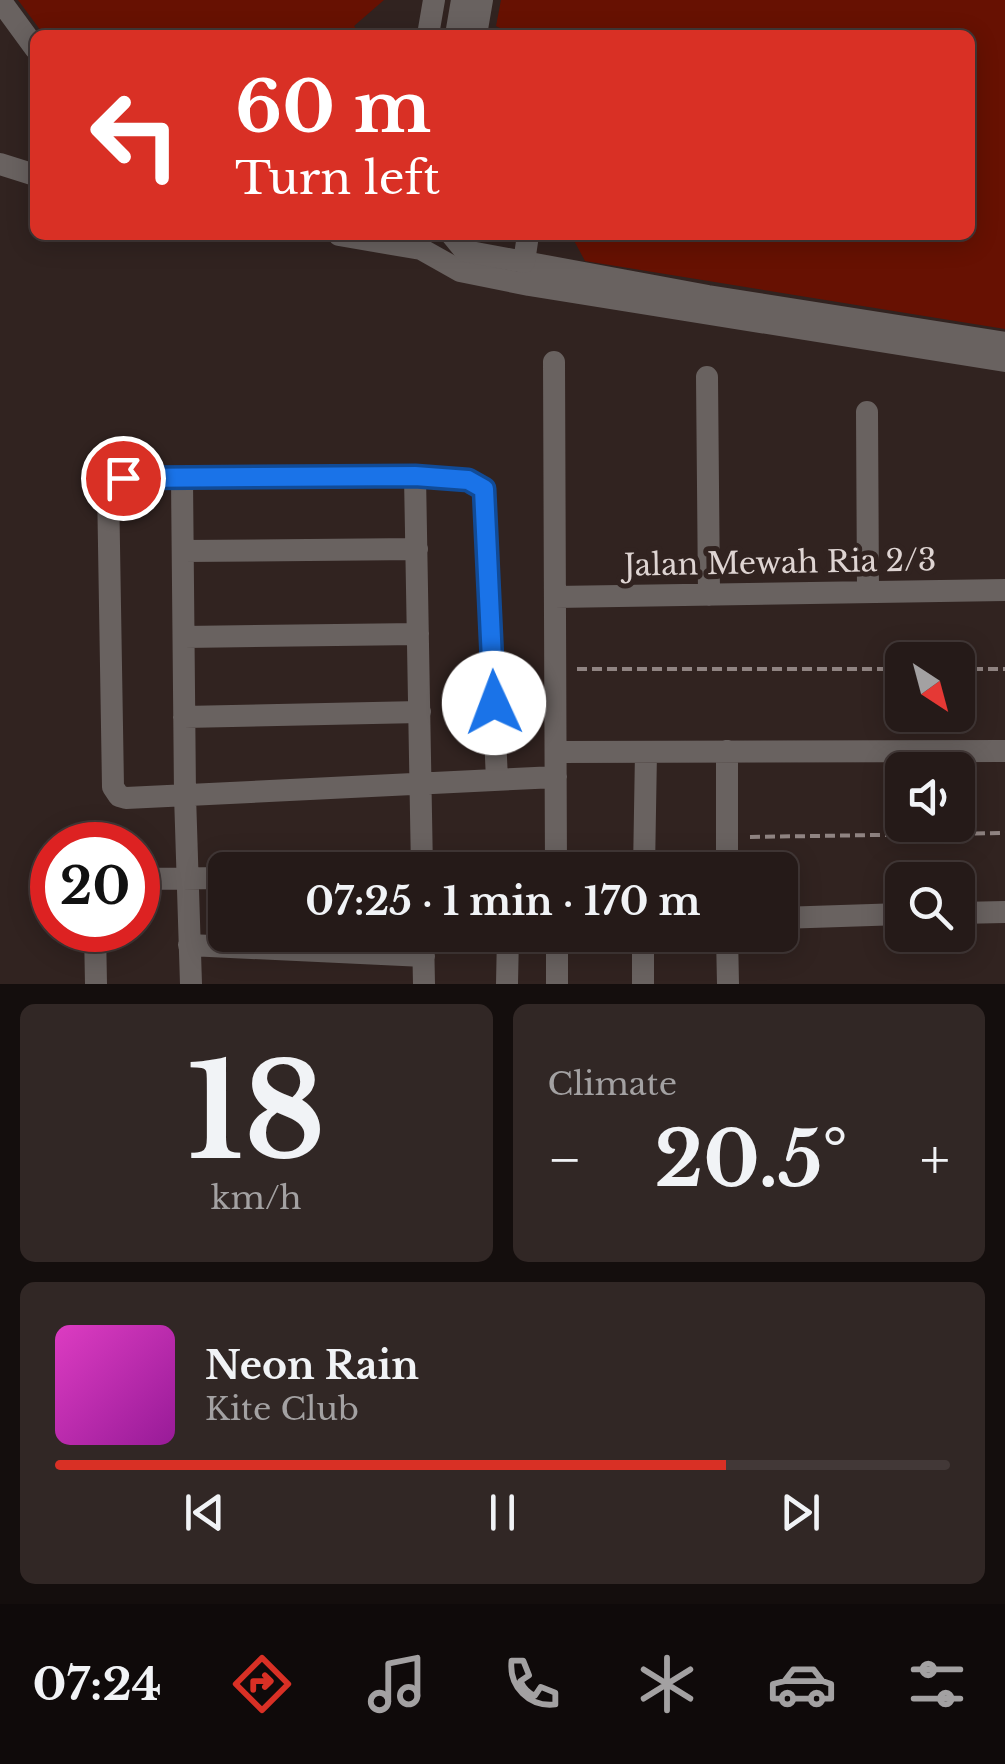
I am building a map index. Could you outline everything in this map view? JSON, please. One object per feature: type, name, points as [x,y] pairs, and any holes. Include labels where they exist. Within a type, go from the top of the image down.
[{"type":"street","points":[[0,0],[30,41]]},
{"type":"street","points":[[429,30],[434,0]]},
{"type":"street","points":[[457,30],[462,0]]},
{"type":"street","points":[[477,30],[482,0]]},
{"type":"street","points":[[2,165],[30,173]]},
{"type":"street","points":[[396,240],[422,242],[460,272],[518,272],[708,296],[1005,343]]},
{"type":"street","points":[[456,240],[465,251],[518,272],[1005,362]]},
{"type":"street","points":[[518,272],[519,240]]},
{"type":"street","points":[[518,272],[527,240]]},
{"type":"street","points":[[554,362],[556,852]]},
{"type":"street","points":[[706,377],[709,595]]},
{"type":"street","points":[[867,412],[868,592]]},
{"type":"street","points":[[415,476],[422,852]]},
{"type":"street","points":[[497,780],[484,489],[468,480],[415,476],[115,479],[108,485],[113,787],[119,796],[126,798],[421,782],[497,780],[556,777]]},
{"type":"street","points":[[182,480],[186,877],[191,984]]},
{"type":"street","points":[[183,552],[417,549]]},
{"type":"street","name":"Jalan Mewah Ria 2/3","points":[[555,597],[1005,590]]},
{"type":"street","points":[[184,637],[418,634]]},
{"type":"street","points":[[184,717],[420,712]]},
{"type":"street","points":[[556,752],[1005,751]]},
{"type":"street","points":[[644,852],[646,752]]},
{"type":"street","points":[[727,752],[727,852]]},
{"type":"street","points":[[160,878],[208,878]]},
{"type":"street","points":[[975,913],[1005,912]]},
{"type":"street","points":[[798,917],[885,915]]},
{"type":"street","points":[[189,945],[208,945]]},
{"type":"street","points":[[95,952],[96,984]]},
{"type":"street","points":[[423,952],[424,984]]},
{"type":"street","points":[[507,984],[508,952]]},
{"type":"street","points":[[556,952],[557,984]]},
{"type":"street","points":[[643,952],[643,984]]},
{"type":"street","points":[[728,952],[728,984]]},
{"type":"path","points":[[556,669],[885,669]]},
{"type":"path","points":[[975,669],[1005,669]]},
{"type":"path","points":[[727,838],[1005,833]]},
{"type":"building","points":[[18,0],[384,0],[354,26],[357,30],[40,30]]},
{"type":"building","points":[[501,0],[1005,0],[1005,329],[585,261],[574,240],[975,240],[975,30],[502,30],[496,26]]},
{"type":"route","points":[[123,478],[415,476],[468,480],[484,489],[494,703]]}]
